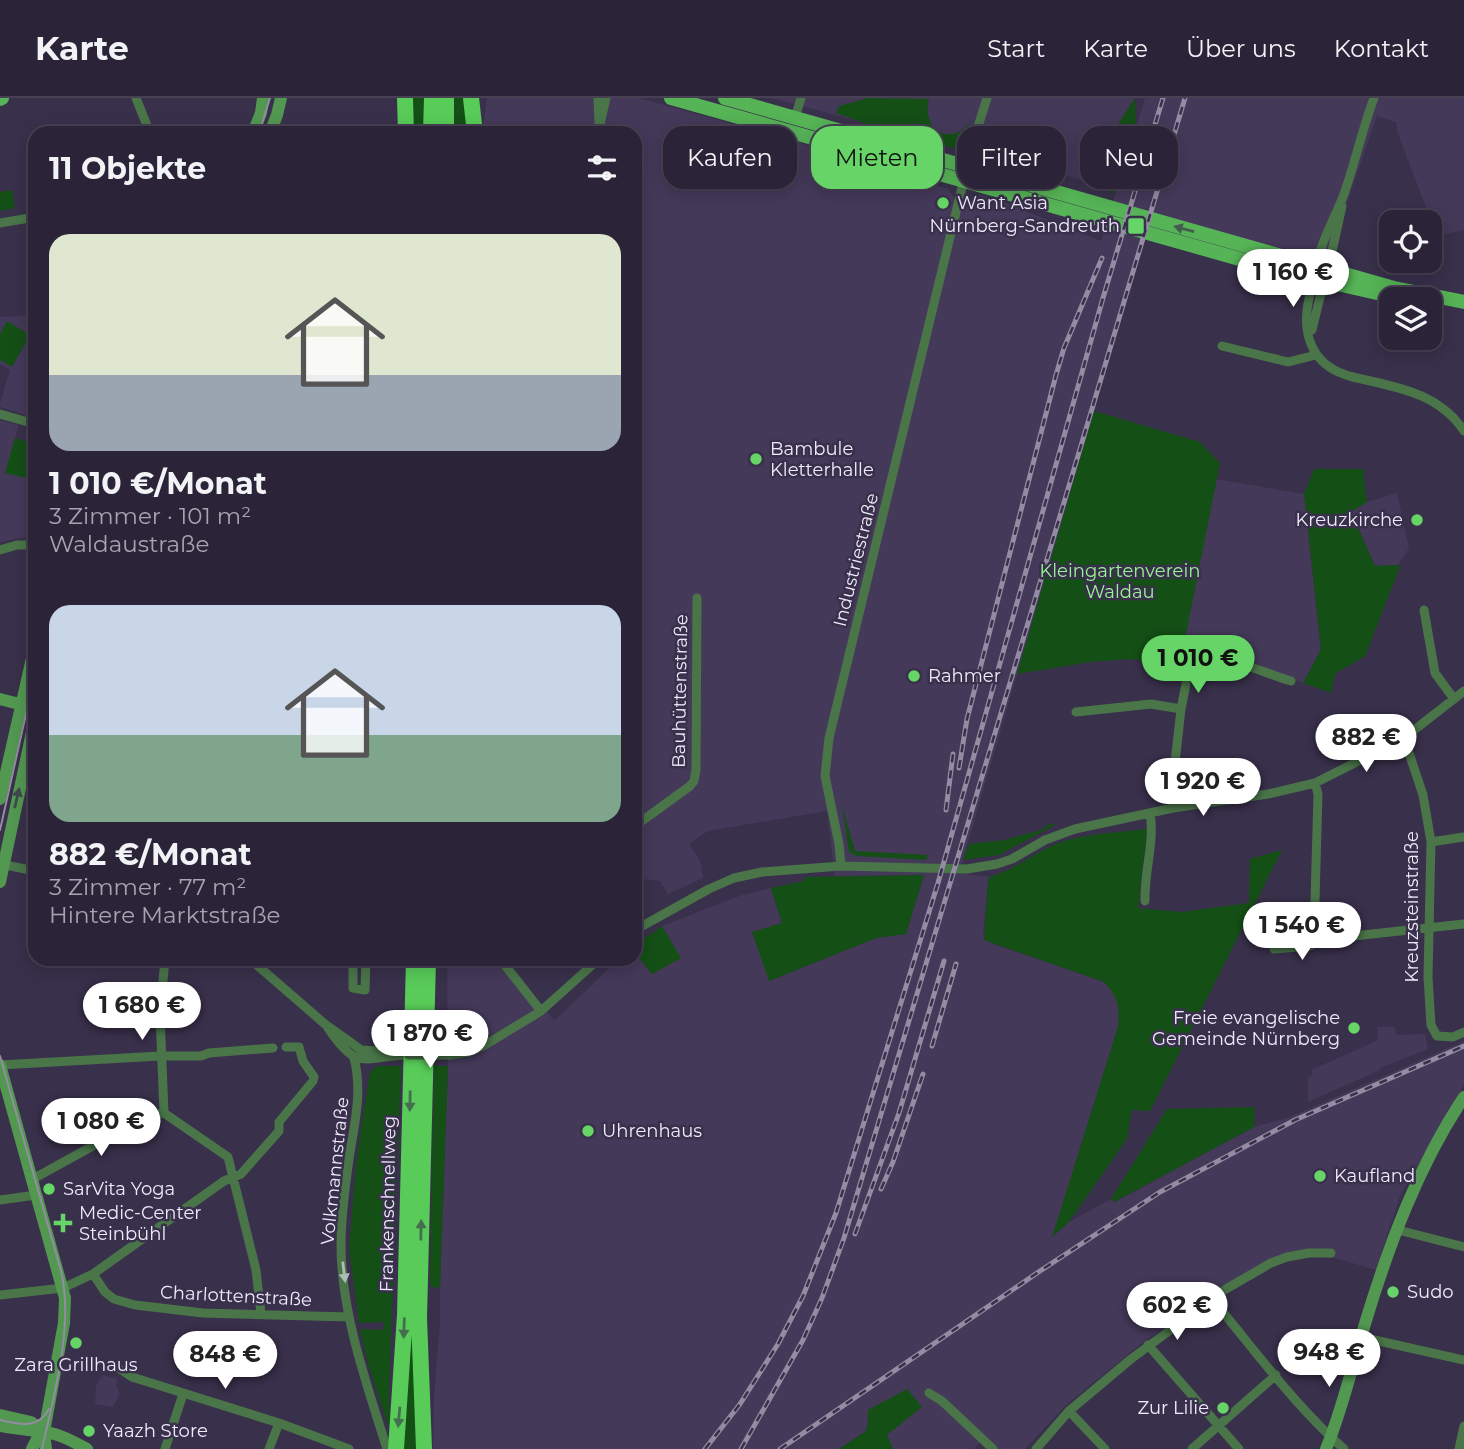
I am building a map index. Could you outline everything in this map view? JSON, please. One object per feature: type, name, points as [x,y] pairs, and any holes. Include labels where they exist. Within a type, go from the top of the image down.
[{"type":"highway","points":[[405,98],[406,126]]},
{"type":"highway","points":[[431,126],[432,98]]},
{"type":"highway","points":[[446,98],[446,126]]},
{"type":"highway","points":[[471,98],[474,126]]},
{"type":"highway","points":[[476,126],[483,98]]},
{"type":"highway","name":"Frankenschnellweg","points":[[396,1449],[405,1315],[414,966]]},
{"type":"highway","name":"Frankenschnellweg","points":[[424,1449],[419,1318],[428,966]]},
{"type":"main road","points":[[256,126],[263,98]]},
{"type":"main road","points":[[273,126],[281,98]]},
{"type":"main road","points":[[671,98],[811,133]]},
{"type":"main road","points":[[725,98],[816,126]]},
{"type":"main road","points":[[1020,189],[1379,291]]},
{"type":"main road","points":[[1319,274],[1464,302]]},
{"type":"main road","points":[[1442,306],[1464,310]]},
{"type":"main road","points":[[0,799],[28,675]]},
{"type":"main road","points":[[0,699],[28,706]]},
{"type":"main road","points":[[0,882],[1,865],[28,748]]},
{"type":"main road","points":[[0,1065],[63,1288],[64,1323],[44,1432],[46,1449]]},
{"type":"main road","points":[[1329,1443],[1361,1337],[1398,1230],[1416,1185],[1464,1097]]},
{"type":"main road","points":[[0,1415],[31,1422],[44,1432]]},
{"type":"main road","points":[[0,1426],[44,1432],[68,1439],[88,1449]]},
{"type":"main road","points":[[32,1449],[44,1432]]},
{"type":"street","points":[[136,98],[147,126]]},
{"type":"street","points":[[598,98],[598,126]]},
{"type":"street","points":[[599,126],[606,98]]},
{"type":"street","points":[[794,118],[800,98]]},
{"type":"street","name":"Industriestraße","points":[[979,126],[986,98]]},
{"type":"street","points":[[1374,98],[1343,197],[1320,252],[1321,293],[1314,316],[1311,343],[1316,355],[1340,373],[1422,395],[1444,408],[1464,431]]},
{"type":"street","name":"Industriestraße","points":[[841,866],[825,776],[828,738],[963,189]]},
{"type":"street","points":[[0,223],[28,218]]},
{"type":"street","points":[[1223,346],[1288,362],[1316,355]]},
{"type":"street","points":[[0,414],[28,422]]},
{"type":"street","points":[[0,550],[28,545]]},
{"type":"street","name":"Bauhüttenstraße","points":[[642,821],[692,784],[696,770],[698,597]]},
{"type":"street","points":[[1424,610],[1435,673],[1454,699]]},
{"type":"street","points":[[1173,808],[1171,799],[1181,709],[1191,659],[1197,657],[1235,664],[1291,681]]},
{"type":"street","points":[[642,926],[709,889],[734,878],[762,872],[841,866],[967,869],[997,864],[1064,832],[1173,808],[1268,794],[1315,783],[1404,738],[1464,691]]},
{"type":"street","points":[[1076,712],[1151,704],[1181,709]]},
{"type":"street","name":"Kreuzsteinstraße","points":[[1404,738],[1423,795],[1430,842],[1428,977],[1431,1024],[1437,1036],[1453,1037],[1464,1032]]},
{"type":"street","points":[[1315,783],[1318,793],[1314,935],[1317,940]]},
{"type":"street","points":[[1145,901],[1144,887],[1153,828],[1150,813]]},
{"type":"street","points":[[1430,842],[1464,837]]},
{"type":"street","points":[[1,865],[28,870]]},
{"type":"street","points":[[1274,949],[1310,946],[1317,940],[1464,923]]},
{"type":"street","points":[[164,966],[160,1014],[164,1113]]},
{"type":"street","points":[[258,966],[326,1025],[361,1049],[379,1051],[390,1056]]},
{"type":"street","points":[[354,966],[353,988],[365,989],[366,966]]},
{"type":"street","points":[[506,966],[541,1011]]},
{"type":"street","points":[[326,1025],[342,1050],[354,1058],[372,1060],[390,1056],[468,1052],[485,1045],[541,1011],[591,966]]},
{"type":"street","points":[[0,1295],[63,1288],[93,1274],[224,1181],[241,1174],[279,1131],[279,1122],[314,1077],[303,1060],[299,1047],[286,1047]]},
{"type":"street","points":[[0,1065],[201,1056],[273,1048]]},
{"type":"street","points":[[354,1058],[361,1049]]},
{"type":"street","name":"Volkmannstraße","points":[[354,1058],[359,1097],[348,1161],[341,1245],[349,1317],[387,1449]]},
{"type":"street","points":[[31,1180],[149,1115],[164,1113],[228,1157],[256,1270],[261,1314]]},
{"type":"street","points":[[0,1200],[36,1195]]},
{"type":"street","points":[[1398,1230],[1464,1247]]},
{"type":"street","points":[[1036,1449],[1069,1411],[1148,1345],[1245,1277],[1271,1263],[1306,1253],[1331,1253]]},
{"type":"street","name":"Charlottenstraße","points":[[93,1274],[105,1292],[114,1299],[135,1306],[203,1313],[349,1317]]},
{"type":"street","points":[[1212,1299],[1329,1443],[1344,1449]]},
{"type":"street","points":[[1361,1337],[1464,1360]]},
{"type":"street","points":[[1148,1345],[1239,1449]]},
{"type":"street","points":[[120,1369],[132,1377],[279,1423],[349,1449]]},
{"type":"street","points":[[1192,1449],[1276,1375]]},
{"type":"street","points":[[929,1393],[942,1401],[993,1449]]},
{"type":"street","points":[[165,1449],[183,1394]]},
{"type":"street","points":[[1069,1411],[1105,1449]]},
{"type":"street","points":[[269,1449],[279,1423]]},
{"type":"street","points":[[1459,1449],[1464,1426]]},
{"type":"shaded area","points":[[487,98],[639,98],[740,126],[663,126],[663,189],[797,189],[797,142],[811,147],[811,189],[943,188],[948,189],[954,197],[970,201],[980,195],[988,196],[1101,241],[1117,189],[1178,189],[1178,126],[1136,126],[1145,98],[1464,98],[1464,230],[1442,235],[1442,210],[1427,210],[1398,134],[1396,122],[1377,116],[1324,269],[1150,220],[959,873],[990,877],[983,935],[993,944],[1104,982],[1115,994],[1120,1009],[1118,1027],[1053,1236],[1069,1222],[1111,1199],[1115,1202],[1254,1127],[1290,1117],[1464,1041],[1464,1085],[1400,1196],[1376,1270],[1335,1258],[1287,1254],[1261,1264],[1146,1340],[1066,1405],[1025,1449],[998,1449],[985,1437],[974,1449],[893,1449],[886,1435],[868,1420],[866,1431],[839,1449],[433,1449],[448,1066],[447,966],[513,966],[554,1021],[612,966],[642,966],[642,962],[652,974],[680,958],[662,926],[742,895],[771,888],[782,924],[752,932],[770,981],[876,938],[906,934],[924,875],[835,876],[827,811],[708,831],[689,844],[700,860],[703,878],[668,894],[660,881],[642,877],[642,126],[483,126]]},
{"type":"shaded area","points":[[771,98],[1135,98],[1117,126],[1080,126],[1080,179],[1066,176],[1066,126],[957,126],[957,147],[943,143],[943,126],[877,126]]},
{"type":"shaded area","points":[[28,315],[28,416],[0,407],[10,370],[0,364],[0,317]]},
{"type":"shaded area","points":[[0,420],[19,425],[6,472],[28,478],[28,537],[0,542]]},
{"type":"shaded area","points":[[1215,479],[1304,494],[1321,650],[1303,683],[1244,660],[1183,648]]},
{"type":"shaded area","points":[[1397,493],[1409,548],[1398,565],[1375,566],[1351,511],[1367,502]]},
{"type":"shaded area","points":[[1377,1027],[1395,1027],[1396,1035],[1425,1034],[1428,1049],[1308,1102],[1308,1077],[1313,1075],[1311,1070],[1374,1042],[1378,1039]]},
{"type":"shaded area","points":[[102,1375],[118,1379],[116,1385],[120,1394],[113,1407],[95,1404],[96,1386]]},
{"type":"green space","points":[[410,98],[425,98],[424,126],[411,126]]},
{"type":"green space","points":[[454,98],[466,98],[467,126],[454,126]]},
{"type":"green space","points":[[868,98],[929,99],[929,118],[933,126],[873,126],[836,113],[839,106]]},
{"type":"green space","points":[[1135,98],[1135,126],[1117,126]]},
{"type":"green space","points":[[957,132],[957,149],[943,146],[943,133]]},
{"type":"green space","points":[[12,190],[15,208],[0,211],[0,192]]},
{"type":"green space","points":[[7,321],[28,334],[12,367],[0,360],[0,334]]},
{"type":"green space","name":"Kleingartenverein Waldau","points":[[1094,411],[1200,442],[1220,463],[1180,664],[1131,659],[1090,662],[1017,674]]},
{"type":"green space","points":[[15,438],[28,442],[28,478],[5,473]]},
{"type":"green space","points":[[1314,469],[1363,469],[1367,502],[1351,512],[1375,566],[1400,567],[1365,656],[1335,674],[1331,693],[1303,683],[1321,649],[1304,494]]},
{"type":"green space","points":[[842,805],[855,851],[928,855],[926,860],[857,856],[849,852]]},
{"type":"green space","points":[[1051,823],[1055,825],[999,855],[963,860],[969,844],[1004,840],[1041,830]]},
{"type":"green space","points":[[1147,829],[1138,908],[1182,912],[1249,903],[1250,859],[1282,850],[1150,1111],[1132,1110],[1127,1139],[1069,1222],[1052,1237],[1118,1027],[1118,1008],[1104,982],[984,940],[988,881],[990,877],[1060,842],[1097,834]]},
{"type":"green space","points":[[924,875],[906,934],[876,938],[769,981],[752,932],[782,923],[771,888],[804,881],[804,877]]},
{"type":"green space","points":[[662,926],[681,958],[652,974],[642,962],[642,940]]},
{"type":"green space","points":[[377,1066],[401,1066],[389,1390],[390,1431],[368,1364],[360,1329],[383,1330],[384,1322],[359,1323],[349,1249],[356,1163],[370,1072]]},
{"type":"green space","points":[[434,1066],[448,1066],[440,1288],[431,1287],[430,1281]]},
{"type":"green space","points":[[1255,1107],[1254,1127],[1114,1202],[1111,1199],[1167,1109]]},
{"type":"green space","points":[[409,1330],[415,1330],[420,1449],[401,1449]]},
{"type":"green space","points":[[907,1389],[922,1407],[887,1435],[893,1449],[839,1449],[866,1431],[868,1410]]},
{"type":"tram line","points":[[261,126],[270,98]]},
{"type":"tram line","points":[[0,830],[28,705]]},
{"type":"tram line","points":[[0,1056],[61,1271],[64,1292],[61,1360],[42,1449]]},
{"type":"tram line","points":[[0,1420],[21,1424],[34,1423],[45,1416],[49,1409]]},
{"type":"railway","points":[[705,1449],[740,1404],[778,1344],[803,1296],[836,1213],[938,883],[1103,298],[1163,98]]},
{"type":"railway","points":[[741,1449],[803,1340],[844,1238],[1185,98]]},
{"type":"railway","points":[[959,768],[967,719],[1056,375],[1064,348],[1102,258]]},
{"type":"railway","points":[[946,810],[953,754]]},
{"type":"railway","points":[[855,1234],[899,1113],[944,961]]},
{"type":"railway","points":[[932,1046],[956,964]]},
{"type":"railway","points":[[780,1449],[1160,1192],[1295,1120],[1464,1046]]},
{"type":"railway","points":[[881,1189],[923,1074]]},
{"type":"place","name":"Want Asia","points":[[943,203]]},
{"type":"place","name":"Nürnberg-Sandreuth","points":[[1136,226]]},
{"type":"place","name":"Bambule Kletterhalle","points":[[756,459]]},
{"type":"place","name":"Kreuzkirche","points":[[1417,520]]},
{"type":"place","name":"Rahmer","points":[[914,676]]},
{"type":"place","name":"Freie evangelische Gemeinde Nürnberg","points":[[1354,1028]]},
{"type":"place","name":"Uhrenhaus","points":[[588,1131]]},
{"type":"place","name":"Kaufland","points":[[1320,1176]]},
{"type":"place","name":"SarVita Yoga","points":[[49,1189]]},
{"type":"place","name":"Medic-Center Steinbühl","points":[[63,1223]]},
{"type":"place","name":"Sudo","points":[[1393,1292]]},
{"type":"place","name":"Zara Grillhaus","points":[[76,1343]]},
{"type":"place","name":"Zur Lilie","points":[[1223,1408]]},
{"type":"place","name":"Yaazh Store","points":[[89,1431]]}]
